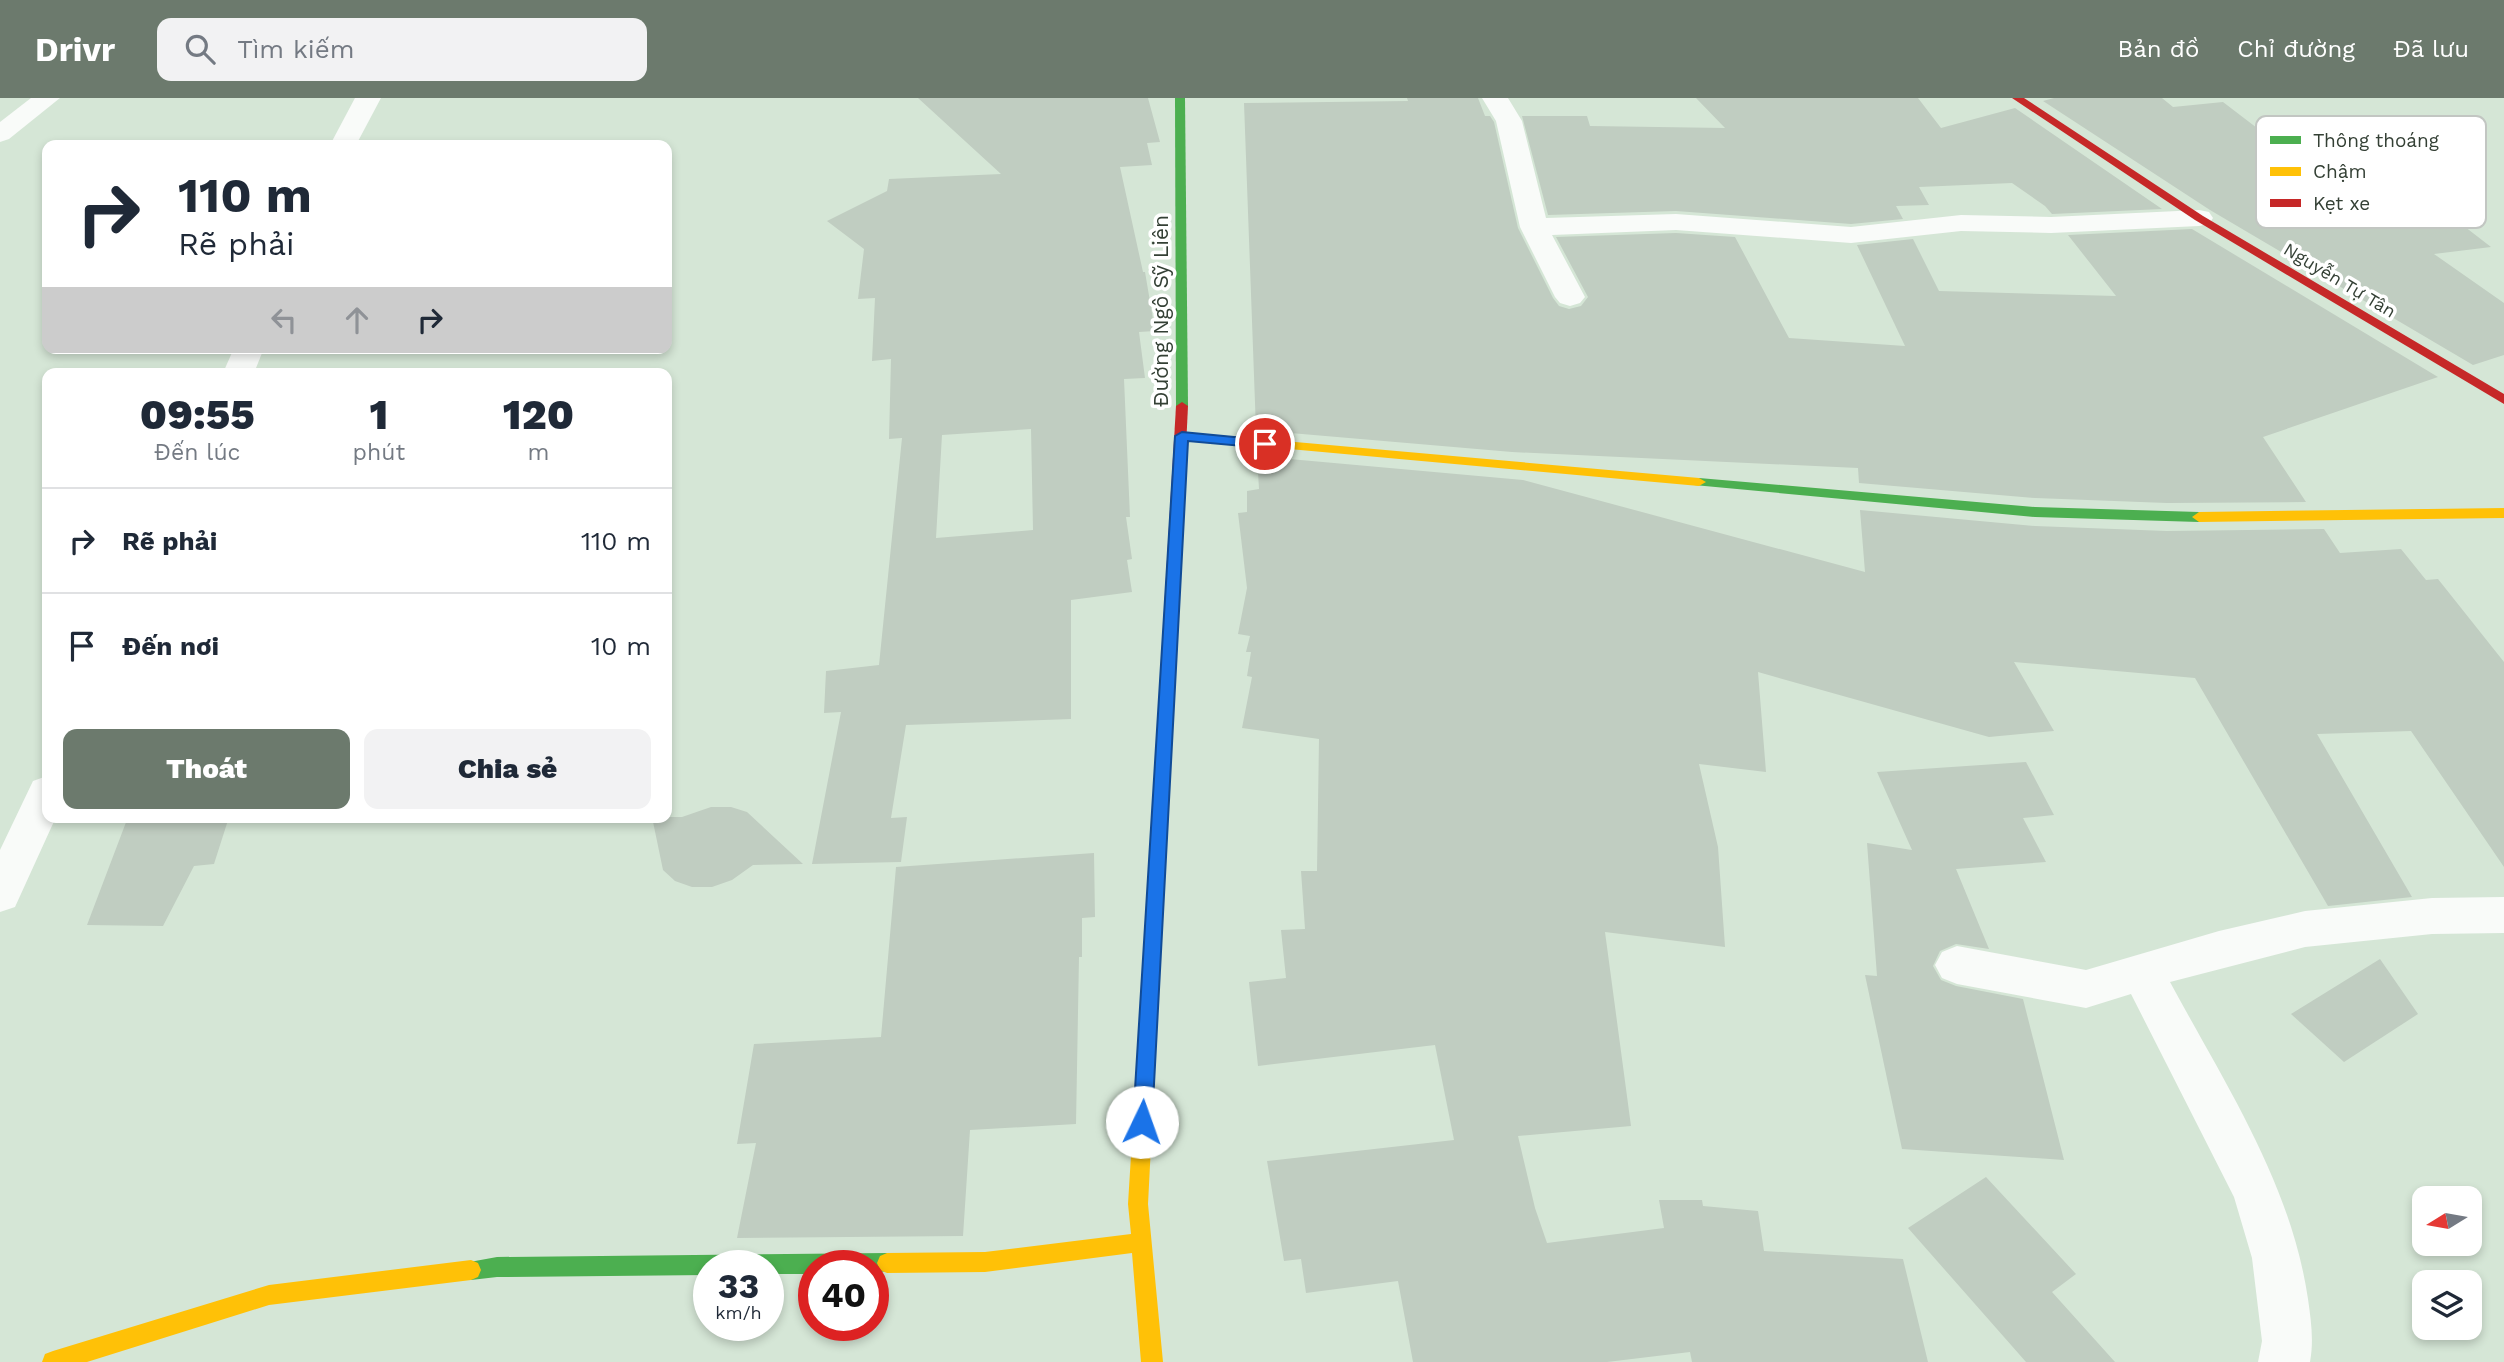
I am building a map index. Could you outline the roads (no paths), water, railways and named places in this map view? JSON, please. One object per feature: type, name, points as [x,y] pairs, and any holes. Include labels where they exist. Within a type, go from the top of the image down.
[{"type":"street","points":[[0,134],[47,98]]},
{"type":"street","points":[[345,140],[368,98]]},
{"type":"street","name":"Đường Ngô Sỹ Liên","points":[[1152,1362],[1138,1204],[1182,436],[1180,98]]},
{"type":"street","points":[[1495,98],[1509,121],[1534,227],[1570,297]]},
{"type":"street","name":"Nguyễn Tự Tân","points":[[2017,98],[2199,218],[2504,400]]},
{"type":"street","points":[[1534,227],[1676,222],[1851,235],[1961,223],[2052,225],[2199,218]]},
{"type":"street","points":[[1182,436],[2035,512],[2167,517],[2504,513]]},
{"type":"street","points":[[0,895],[42,803]]},
{"type":"street","points":[[1957,965],[2086,989],[2305,929],[2432,916],[2504,915]]},
{"type":"street","points":[[2142,972],[2257,1192],[2277,1258],[2288,1341],[2284,1362]]},
{"type":"street","points":[[52,1362],[269,1295],[496,1266],[985,1262],[1141,1242]]}]
